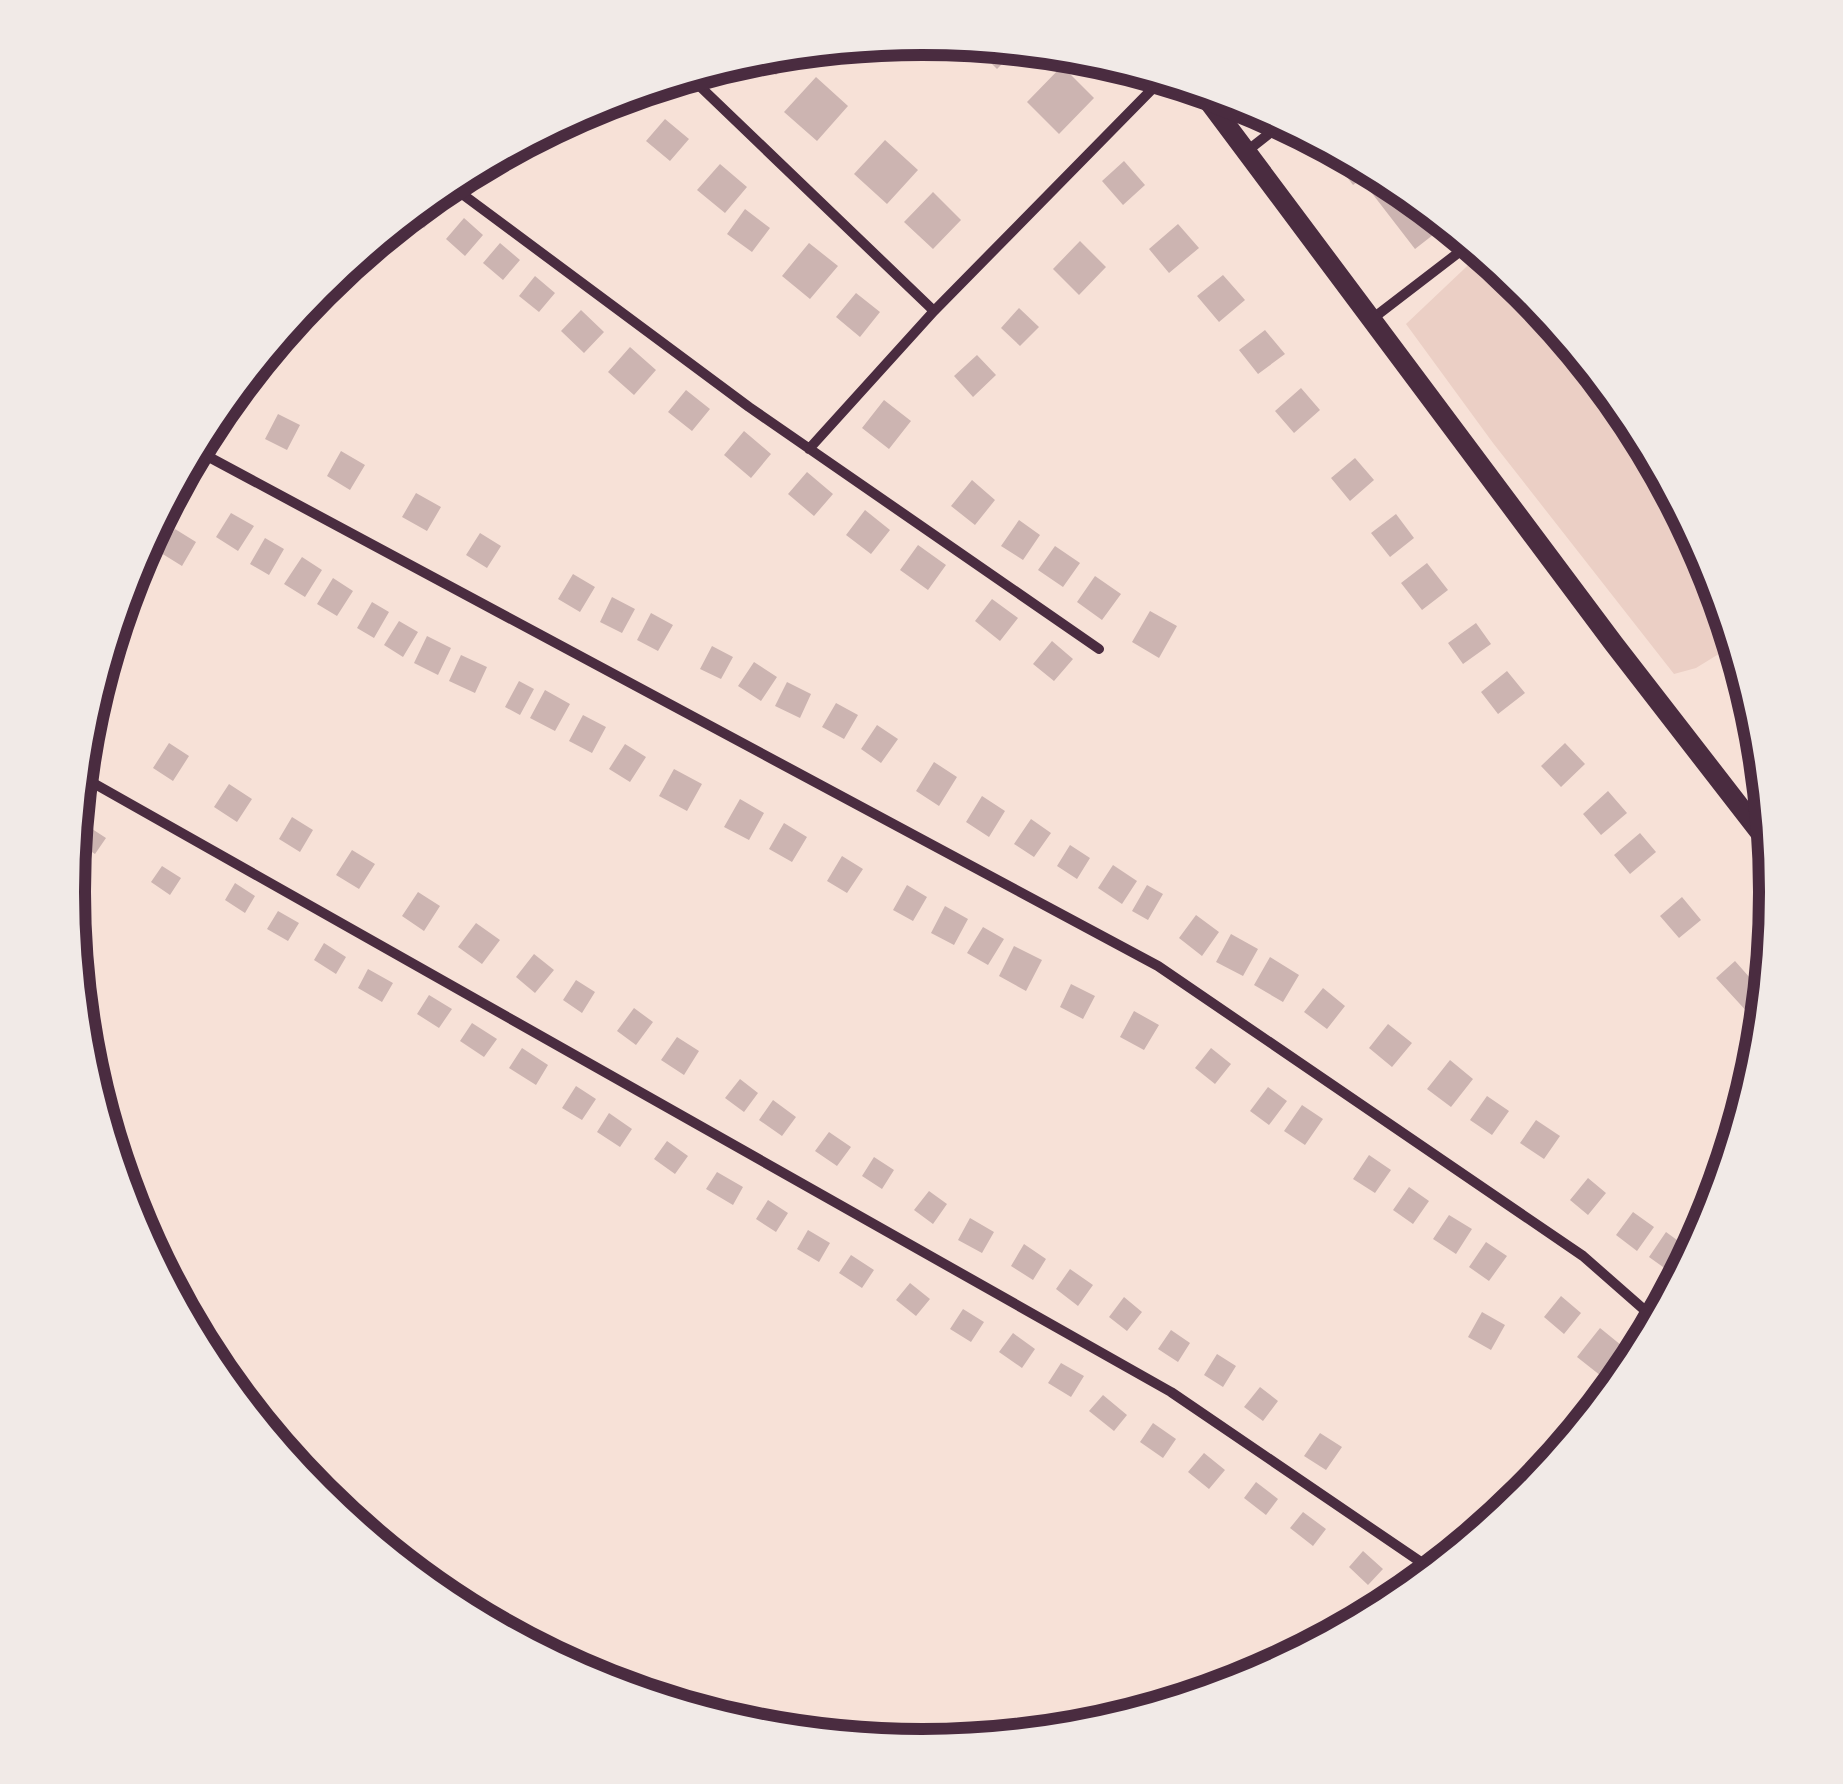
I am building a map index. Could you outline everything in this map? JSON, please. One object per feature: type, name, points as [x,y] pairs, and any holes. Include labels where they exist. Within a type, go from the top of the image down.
[{"type":"main road","points":[[1214,108],[1756,827]]},
{"type":"street","points":[[699,86],[934,311]]},
{"type":"street","points":[[809,449],[934,311],[1153,88]]},
{"type":"street","points":[[1247,151],[1271,132]]},
{"type":"street","points":[[461,193],[809,449],[1099,649]]},
{"type":"street","points":[[1372,319],[1460,252]]},
{"type":"street","points":[[208,456],[1158,966],[1583,1256],[1645,1311]]},
{"type":"street","points":[[92,783],[1171,1392],[1422,1563]]},
{"type":"shaded area","points":[[1472,262],[1513,300],[1586,382],[1646,474],[1695,572],[1723,652],[1696,668],[1674,674],[1493,443],[1406,324]]},
{"type":"building","points":[[986,58],[1006,60],[997,69]]},
{"type":"building","points":[[1061,67],[1094,98],[1059,134],[1027,102]]},
{"type":"building","points":[[816,77],[848,106],[817,141],[784,112]]},
{"type":"building","points":[[665,119],[689,139],[670,161],[646,141]]},
{"type":"building","points":[[885,140],[918,170],[887,204],[854,174]]},
{"type":"building","points":[[1124,161],[1145,185],[1123,205],[1102,181]]},
{"type":"building","points":[[720,164],[747,187],[725,213],[697,190]]},
{"type":"building","points":[[1339,167],[1360,180],[1353,185]]},
{"type":"building","points":[[1362,181],[1436,232],[1415,249]]},
{"type":"building","points":[[933,192],[961,220],[933,249],[904,222]]},
{"type":"building","points":[[442,206],[443,207],[424,228],[419,223]]},
{"type":"building","points":[[745,209],[770,228],[752,252],[727,234]]},
{"type":"building","points":[[464,218],[483,235],[465,256],[446,239]]},
{"type":"building","points":[[1178,224],[1199,248],[1169,273],[1149,249]]},
{"type":"building","points":[[1080,241],[1106,267],[1079,295],[1053,269]]},
{"type":"building","points":[[500,243],[520,260],[503,280],[483,263]]},
{"type":"building","points":[[809,243],[838,266],[810,299],[782,276]]},
{"type":"building","points":[[1223,275],[1245,300],[1219,322],[1197,296]]},
{"type":"building","points":[[535,276],[555,293],[539,312],[519,296]]},
{"type":"building","points":[[856,293],[880,312],[860,337],[836,317]]},
{"type":"building","points":[[1019,308],[1039,327],[1020,346],[1001,328]]},
{"type":"building","points":[[581,310],[604,332],[584,353],[561,331]]},
{"type":"building","points":[[1265,330],[1285,354],[1258,374],[1239,350]]},
{"type":"building","points":[[630,347],[656,370],[634,395],[608,372]]},
{"type":"building","points":[[977,355],[996,375],[973,397],[954,376]]},
{"type":"building","points":[[1301,388],[1320,410],[1294,433],[1275,411]]},
{"type":"building","points":[[686,390],[710,409],[692,431],[668,412]]},
{"type":"building","points":[[884,400],[911,421],[889,449],[862,428]]},
{"type":"building","points":[[278,414],[300,425],[287,450],[265,439]]},
{"type":"building","points":[[744,431],[771,454],[751,478],[724,455]]},
{"type":"building","points":[[341,451],[365,465],[350,490],[327,476]]},
{"type":"building","points":[[1355,458],[1374,480],[1350,501],[1331,478]]},
{"type":"building","points":[[807,472],[833,494],[814,516],[788,494]]},
{"type":"building","points":[[972,480],[995,500],[975,525],[951,506]]},
{"type":"building","points":[[416,493],[441,507],[427,531],[402,517]]},
{"type":"building","points":[[865,510],[890,530],[871,554],[846,535]]},
{"type":"building","points":[[231,513],[254,526],[238,551],[216,537]]},
{"type":"building","points":[[1396,514],[1414,538],[1390,557],[1371,533]]},
{"type":"building","points":[[1019,520],[1040,535],[1023,560],[1001,546]]},
{"type":"building","points":[[175,529],[196,542],[182,566],[161,553]]},
{"type":"building","points":[[480,533],[501,546],[487,568],[466,555]]},
{"type":"building","points":[[265,538],[284,549],[269,575],[250,564]]},
{"type":"building","points":[[918,545],[946,565],[928,590],[900,570]]},
{"type":"building","points":[[1055,546],[1080,563],[1063,587],[1038,570]]},
{"type":"building","points":[[302,557],[322,570],[305,597],[284,584]]},
{"type":"building","points":[[1427,563],[1448,590],[1422,610],[1401,583]]},
{"type":"building","points":[[573,574],[595,587],[580,612],[558,599]]},
{"type":"building","points":[[1095,576],[1121,594],[1102,620],[1077,602]]},
{"type":"building","points":[[333,578],[353,591],[337,616],[317,604]]},
{"type":"building","points":[[612,597],[635,609],[622,633],[600,622]]},
{"type":"building","points":[[992,599],[1018,618],[1000,641],[975,621]]},
{"type":"building","points":[[372,602],[389,612],[374,638],[357,628]]},
{"type":"building","points":[[1150,611],[1177,626],[1159,658],[1132,642]]},
{"type":"building","points":[[651,613],[673,625],[658,651],[637,640]]},
{"type":"building","points":[[399,621],[418,632],[403,657],[384,645]]},
{"type":"building","points":[[1476,623],[1491,644],[1463,664],[1448,643]]},
{"type":"building","points":[[427,636],[451,648],[438,675],[414,663]]},
{"type":"building","points":[[1052,641],[1073,659],[1054,681],[1033,664]]},
{"type":"building","points":[[712,646],[733,657],[721,679],[700,669]]},
{"type":"building","points":[[461,655],[487,667],[475,693],[449,681]]},
{"type":"building","points":[[754,662],[777,677],[761,701],[738,686]]},
{"type":"building","points":[[1507,671],[1525,693],[1498,714],[1481,692]]},
{"type":"building","points":[[519,681],[534,689],[520,715],[505,707]]},
{"type":"building","points":[[787,682],[811,694],[800,718],[775,706]]},
{"type":"building","points":[[545,690],[570,704],[555,731],[530,718]]},
{"type":"building","points":[[836,703],[858,715],[844,739],[822,727]]},
{"type":"building","points":[[583,715],[606,727],[592,753],[569,741]]},
{"type":"building","points":[[877,725],[898,739],[881,763],[861,749]]},
{"type":"building","points":[[169,743],[189,756],[173,781],[153,768]]},
{"type":"building","points":[[1565,743],[1585,764],[1561,787],[1541,766]]},
{"type":"building","points":[[625,744],[646,757],[630,782],[609,769]]},
{"type":"building","points":[[934,762],[957,777],[939,806],[916,791]]},
{"type":"building","points":[[674,769],[702,784],[687,811],[659,796]]},
{"type":"building","points":[[229,784],[252,799],[237,822],[214,807]]},
{"type":"building","points":[[1608,791],[1627,813],[1601,835],[1583,814]]},
{"type":"building","points":[[982,796],[1005,811],[989,837],[966,822]]},
{"type":"building","points":[[740,799],[764,813],[749,840],[724,827]]},
{"type":"building","points":[[292,817],[313,830],[300,852],[279,839]]},
{"type":"building","points":[[1031,819],[1051,833],[1034,857],[1014,844]]},
{"type":"building","points":[[784,823],[807,837],[792,862],[769,849]]},
{"type":"building","points":[[87,826],[106,838],[95,854],[86,848]]},
{"type":"building","points":[[1640,833],[1656,852],[1630,874],[1614,855]]},
{"type":"building","points":[[1070,845],[1090,858],[1077,879],[1057,866]]},
{"type":"building","points":[[352,850],[375,864],[359,889],[336,875]]},
{"type":"building","points":[[842,856],[863,869],[847,893],[827,881]]},
{"type":"building","points":[[1113,865],[1137,881],[1122,904],[1098,888]]},
{"type":"building","points":[[162,866],[181,878],[170,895],[151,882]]},
{"type":"building","points":[[235,883],[255,896],[245,913],[225,900]]},
{"type":"building","points":[[907,885],[927,897],[913,921],[893,910]]},
{"type":"building","points":[[1147,885],[1163,894],[1148,920],[1132,911]]},
{"type":"building","points":[[418,892],[440,906],[424,931],[402,916]]},
{"type":"building","points":[[1682,897],[1701,920],[1679,938],[1660,916]]},
{"type":"building","points":[[945,906],[968,919],[954,945],[931,933]]},
{"type":"building","points":[[278,911],[299,923],[288,941],[267,929]]},
{"type":"building","points":[[1196,915],[1219,932],[1202,956],[1179,938]]},
{"type":"building","points":[[476,923],[500,940],[482,964],[458,947]]},
{"type":"building","points":[[983,927],[1004,939],[988,965],[967,953]]},
{"type":"building","points":[[1231,934],[1258,949],[1243,976],[1216,962]]},
{"type":"building","points":[[324,943],[346,957],[336,974],[314,960]]},
{"type":"building","points":[[1014,946],[1042,960],[1026,991],[999,976]]},
{"type":"building","points":[[534,954],[554,970],[535,993],[516,977]]},
{"type":"building","points":[[1270,957],[1299,975],[1283,1002],[1254,985]]},
{"type":"building","points":[[1735,961],[1753,982],[1749,1014],[1716,978]]},
{"type":"building","points":[[368,969],[393,983],[382,1002],[358,988]]},
{"type":"building","points":[[576,980],[595,992],[582,1013],[563,1000]]},
{"type":"building","points":[[1071,984],[1095,996],[1083,1019],[1060,1007]]},
{"type":"building","points":[[1323,988],[1345,1006],[1327,1029],[1304,1012]]},
{"type":"building","points":[[429,995],[452,1009],[439,1028],[417,1014]]},
{"type":"building","points":[[634,1008],[653,1022],[636,1045],[617,1031]]},
{"type":"building","points":[[1134,1011],[1159,1025],[1144,1050],[1120,1037]]},
{"type":"building","points":[[472,1023],[497,1039],[484,1057],[460,1041]]},
{"type":"building","points":[[1388,1024],[1412,1043],[1392,1067],[1369,1048]]},
{"type":"building","points":[[677,1037],[699,1051],[684,1075],[661,1060]]},
{"type":"building","points":[[522,1048],[548,1065],[536,1085],[509,1068]]},
{"type":"building","points":[[1211,1048],[1231,1064],[1215,1084],[1195,1068]]},
{"type":"building","points":[[1450,1060],[1473,1079],[1451,1107],[1427,1089]]},
{"type":"building","points":[[740,1079],[758,1093],[744,1112],[725,1098]]},
{"type":"building","points":[[576,1086],[596,1099],[582,1120],[562,1108]]},
{"type":"building","points":[[1268,1087],[1287,1101],[1269,1125],[1250,1111]]},
{"type":"building","points":[[1487,1096],[1509,1111],[1492,1135],[1470,1120]]},
{"type":"building","points":[[773,1100],[796,1117],[782,1136],[759,1120]]},
{"type":"building","points":[[1302,1105],[1323,1119],[1305,1145],[1284,1131]]},
{"type":"building","points":[[609,1113],[632,1129],[620,1147],[597,1132]]},
{"type":"building","points":[[1536,1120],[1560,1136],[1544,1159],[1520,1143]]},
{"type":"building","points":[[829,1132],[851,1147],[837,1166],[815,1151]]},
{"type":"building","points":[[667,1141],[688,1156],[675,1174],[654,1159]]},
{"type":"building","points":[[1369,1155],[1391,1170],[1375,1193],[1353,1179]]},
{"type":"building","points":[[874,1157],[894,1170],[882,1189],[862,1176]]},
{"type":"building","points":[[717,1172],[743,1187],[733,1205],[706,1189]]},
{"type":"building","points":[[1588,1178],[1606,1193],[1588,1215],[1570,1200]]},
{"type":"building","points":[[1409,1187],[1429,1201],[1413,1224],[1393,1210]]},
{"type":"building","points":[[929,1191],[947,1204],[933,1224],[914,1210]]},
{"type":"building","points":[[768,1200],[788,1213],[776,1232],[756,1219]]},
{"type":"building","points":[[1633,1212],[1654,1227],[1637,1251],[1616,1235]]},
{"type":"building","points":[[1449,1215],[1472,1229],[1456,1254],[1433,1239]]},
{"type":"building","points":[[970,1218],[994,1232],[982,1253],[958,1240]]},
{"type":"building","points":[[808,1230],[830,1243],[819,1262],[797,1249]]},
{"type":"building","points":[[1666,1232],[1681,1243],[1668,1270],[1649,1257]]},
{"type":"building","points":[[1486,1242],[1507,1256],[1489,1281],[1469,1267]]},
{"type":"building","points":[[1024,1244],[1046,1259],[1033,1280],[1011,1266]]},
{"type":"building","points":[[851,1255],[874,1270],[862,1288],[839,1273]]},
{"type":"building","points":[[1070,1269],[1093,1285],[1078,1306],[1056,1289]]},
{"type":"building","points":[[910,1283],[930,1299],[916,1316],[896,1300]]},
{"type":"building","points":[[1561,1296],[1581,1313],[1564,1334],[1544,1317]]},
{"type":"building","points":[[1124,1297],[1142,1312],[1127,1331],[1109,1317]]},
{"type":"building","points":[[963,1309],[984,1322],[971,1342],[950,1329]]},
{"type":"building","points":[[1482,1312],[1505,1325],[1491,1350],[1468,1337]]},
{"type":"building","points":[[1600,1328],[1623,1347],[1603,1377],[1577,1357]]},
{"type":"building","points":[[1171,1330],[1190,1343],[1178,1362],[1158,1349]]},
{"type":"building","points":[[1013,1333],[1035,1349],[1022,1368],[999,1352]]},
{"type":"building","points":[[1217,1354],[1236,1366],[1223,1387],[1204,1375]]},
{"type":"building","points":[[1061,1363],[1084,1376],[1071,1397],[1048,1383]]},
{"type":"building","points":[[1260,1387],[1278,1401],[1263,1421],[1244,1407]]},
{"type":"building","points":[[1103,1395],[1127,1415],[1114,1431],[1089,1411]]},
{"type":"building","points":[[1153,1423],[1176,1439],[1163,1458],[1140,1442]]},
{"type":"building","points":[[1320,1433],[1342,1447],[1326,1470],[1304,1456]]},
{"type":"building","points":[[1204,1453],[1225,1470],[1209,1489],[1188,1472]]},
{"type":"building","points":[[1256,1482],[1278,1499],[1266,1515],[1244,1498]]},
{"type":"building","points":[[1303,1512],[1326,1529],[1313,1546],[1290,1528]]},
{"type":"building","points":[[1467,1520],[1470,1523],[1448,1541]]},
{"type":"building","points":[[1363,1551],[1383,1569],[1368,1585],[1349,1567]]}]
